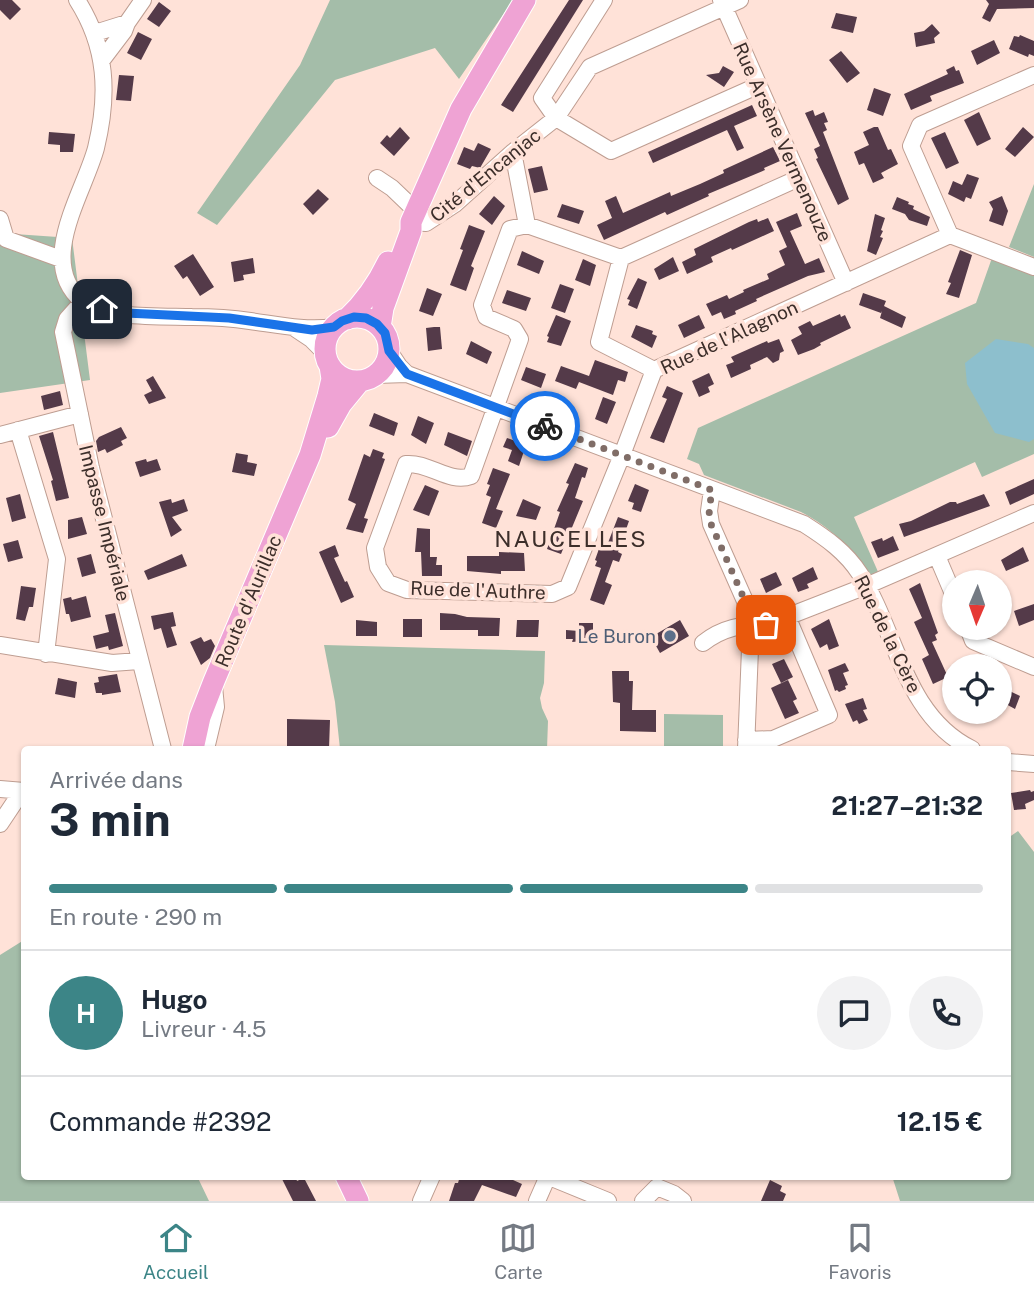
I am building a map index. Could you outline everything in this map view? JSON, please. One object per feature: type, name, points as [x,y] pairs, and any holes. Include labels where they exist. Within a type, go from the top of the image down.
[{"type":"main road","points":[[380,327],[383,308],[414,216],[461,108],[525,0]]},
{"type":"main road","points":[[340,323],[366,318],[380,327],[387,338],[389,351],[385,364],[368,378],[343,378],[327,360],[326,341],[340,323],[366,299],[379,282],[405,228],[414,216]]},
{"type":"main road","name":"Route d'Aurillac","points":[[194,746],[200,717],[214,681],[310,455],[332,379],[327,360]]},
{"type":"main road","name":"Route d'Aurillac","points":[[310,455],[341,404],[368,378]]},
{"type":"main road","points":[[348,1180],[358,1201]]},
{"type":"street","points":[[77,0],[95,33],[104,74],[96,148],[64,237],[61,260],[72,288],[83,301],[112,312],[229,318],[312,330],[340,323]]},
{"type":"street","points":[[102,60],[124,32],[143,0]]},
{"type":"street","name":"Cité d'Encanjac","points":[[604,0],[542,98],[556,118],[611,151],[757,86]]},
{"type":"street","name":"Cité d'Encanjac","points":[[414,216],[426,223],[455,204],[556,118],[590,67],[723,3],[740,0]]},
{"type":"street","name":"Rue Arsène Vermenouze","points":[[723,3],[757,86],[846,283]]},
{"type":"street","points":[[95,33],[127,23]]},
{"type":"street","points":[[1034,75],[920,125],[911,146],[950,235],[1034,267]]},
{"type":"street","points":[[513,152],[527,225]]},
{"type":"street","points":[[377,178],[392,188],[414,216]]},
{"type":"street","points":[[496,407],[520,339],[514,329],[486,317],[482,306],[510,229],[527,225],[621,258],[799,178]]},
{"type":"street","points":[[0,219],[6,239],[61,260]]},
{"type":"street","name":"Rue de l'Alagnon","points":[[622,455],[654,370],[950,235]]},
{"type":"street","points":[[621,258],[599,342],[654,370]]},
{"type":"street","name":"Impasse Impériale","points":[[83,301],[67,319],[62,332],[79,414],[162,746]]},
{"type":"street","points":[[293,328],[311,339],[327,360]]},
{"type":"street","points":[[389,351],[407,374]]},
{"type":"street","name":"Rue de la Cère","points":[[368,378],[407,374],[804,524],[847,555],[866,586],[918,697],[939,726],[966,746]]},
{"type":"street","name":"Rue de l'Authre","points":[[496,407],[471,476],[461,479],[415,463],[406,464],[375,548],[378,567],[388,583],[407,590],[552,594],[568,587],[622,455]]},
{"type":"street","points":[[0,435],[79,414]]},
{"type":"street","points":[[18,430],[57,559],[46,654]]},
{"type":"street","points":[[712,490],[709,511],[711,524],[745,601],[751,624],[746,744],[773,739],[829,715],[787,617]]},
{"type":"street","points":[[703,643],[710,636],[751,624],[766,625],[866,586],[1034,513]]},
{"type":"street","points":[[937,556],[943,570]]},
{"type":"street","points":[[973,640],[1034,667]]},
{"type":"street","points":[[0,645],[112,663],[139,661]]},
{"type":"street","points":[[207,746],[216,707],[214,681]]},
{"type":"street","points":[[1011,762],[1034,764]]},
{"type":"street","points":[[0,789],[21,791]]},
{"type":"street","points":[[0,824],[21,794]]},
{"type":"street","points":[[421,1201],[430,1180]]},
{"type":"street","points":[[537,1201],[545,1180]]},
{"type":"street","points":[[557,1180],[608,1201]]},
{"type":"street","points":[[643,1201],[657,1182],[683,1201]]},
{"type":"green space","points":[[330,0],[513,0],[459,79],[435,48],[335,80],[217,225],[197,213],[300,65]]},
{"type":"green space","points":[[1034,184],[1034,257],[1009,247]]},
{"type":"green space","points":[[0,233],[72,238],[90,380],[0,393]]},
{"type":"green space","points":[[993,255],[1034,271],[1034,454],[982,477],[975,462],[854,517],[879,574],[870,578],[840,540],[812,518],[704,475],[699,464],[687,459],[698,428],[976,303]]},
{"type":"green space","points":[[324,645],[545,651],[544,683],[540,698],[548,721],[547,746],[340,746],[335,702]]},
{"type":"green space","points":[[664,714],[723,715],[723,746],[664,746]]},
{"type":"green space","points":[[1018,831],[1034,852],[1034,1201],[900,1201],[893,1180],[1011,1180],[1011,836]]},
{"type":"green space","points":[[21,942],[21,1180],[199,1180],[209,1201],[0,1201],[0,955]]},
{"type":"water","points":[[996,339],[1028,344],[1034,348],[1034,439],[1029,442],[995,433],[967,384],[965,363]]},
{"type":"building","points":[[0,0],[12,0],[21,9],[10,20],[0,10]]},
{"type":"building","points":[[569,0],[583,0],[513,112],[501,105]]},
{"type":"building","points":[[986,0],[1034,0],[1034,8],[997,9],[990,22],[982,18],[989,4]]},
{"type":"building","points":[[159,2],[171,11],[159,27],[147,19]]},
{"type":"building","points":[[836,13],[857,17],[853,33],[831,28]]},
{"type":"building","points":[[932,24],[940,33],[934,38],[935,43],[916,47],[914,33],[924,31]]},
{"type":"building","points":[[138,32],[152,39],[141,60],[127,53]]},
{"type":"building","points":[[1020,35],[1034,41],[1034,56],[1029,54],[1028,57],[1009,49],[1014,36]]},
{"type":"building","points":[[994,40],[1000,53],[977,65],[971,51]]},
{"type":"building","points":[[841,51],[860,73],[847,83],[829,60]]},
{"type":"building","points":[[723,66],[734,72],[724,87],[706,75],[719,73]]},
{"type":"building","points":[[954,66],[956,71],[959,70],[964,83],[930,96],[932,101],[911,110],[904,94],[948,74],[946,70]]},
{"type":"building","points":[[119,75],[134,76],[131,101],[116,100]]},
{"type":"building","points":[[874,88],[891,94],[883,116],[867,110]]},
{"type":"building","points":[[752,105],[757,116],[734,126],[744,148],[737,151],[727,130],[653,163],[648,152]]},
{"type":"building","points":[[813,110],[815,116],[824,112],[828,122],[824,123],[827,130],[823,132],[849,199],[838,205],[816,159],[818,158],[814,149],[820,146],[805,113]]},
{"type":"building","points":[[979,112],[991,139],[977,146],[964,120]]},
{"type":"building","points":[[400,127],[410,138],[394,156],[380,143],[387,135],[390,138]]},
{"type":"building","points":[[878,127],[888,150],[891,149],[898,164],[881,173],[884,178],[873,183],[864,163],[859,165],[854,152],[869,145],[863,132]]},
{"type":"building","points":[[1023,127],[1034,137],[1015,157],[1005,149]]},
{"type":"building","points":[[49,132],[75,134],[73,152],[60,152],[60,145],[48,144]]},
{"type":"building","points":[[945,132],[959,163],[946,169],[931,138]]},
{"type":"building","points":[[478,143],[491,149],[480,168],[472,166],[470,169],[457,164],[464,147],[474,151]]},
{"type":"building","points":[[773,147],[780,161],[764,168],[765,170],[667,215],[665,212],[604,240],[597,225],[612,218],[605,201],[616,196],[623,213],[670,192],[671,196],[700,184]]},
{"type":"building","points":[[542,166],[548,190],[534,193],[528,169]]},
{"type":"building","points":[[967,174],[979,178],[971,199],[966,197],[964,202],[948,194],[953,181],[962,185]]},
{"type":"building","points":[[318,189],[329,199],[313,215],[303,204]]},
{"type":"building","points":[[494,196],[505,206],[492,225],[479,214]]},
{"type":"building","points":[[1002,196],[1008,211],[1003,226],[989,221],[993,209],[989,202]]},
{"type":"building","points":[[897,197],[930,217],[927,226],[909,220],[905,214],[892,209]]},
{"type":"building","points":[[562,204],[584,211],[579,224],[557,217]]},
{"type":"building","points":[[797,213],[802,226],[790,231],[805,264],[819,258],[825,272],[808,276],[756,299],[757,301],[724,319],[721,312],[712,316],[706,304],[727,295],[729,299],[744,292],[743,290],[769,279],[767,274],[785,265],[779,251],[787,247],[776,222]]},
{"type":"building","points":[[875,214],[885,218],[880,237],[883,238],[876,255],[867,251]]},
{"type":"building","points":[[768,218],[774,231],[711,257],[713,262],[687,274],[682,262],[696,255],[694,249],[749,222]]},
{"type":"building","points":[[469,225],[485,231],[471,266],[474,268],[466,291],[450,285]]},
{"type":"building","points":[[960,250],[972,255],[959,298],[946,294]]},
{"type":"building","points":[[522,251],[544,261],[539,274],[517,265]]},
{"type":"building","points":[[193,254],[214,287],[200,296],[187,276],[183,279],[174,266]]},
{"type":"building","points":[[673,257],[679,271],[659,280],[654,269]]},
{"type":"building","points":[[253,258],[255,273],[243,275],[244,280],[234,282],[231,262]]},
{"type":"building","points":[[583,259],[596,265],[590,286],[575,280]]},
{"type":"building","points":[[638,278],[647,282],[637,309],[628,305],[630,300],[627,299]]},
{"type":"building","points":[[560,284],[574,289],[565,313],[551,308]]},
{"type":"building","points":[[427,288],[442,294],[433,316],[419,311]]},
{"type":"building","points":[[507,290],[531,298],[526,311],[502,303]]},
{"type":"building","points":[[863,293],[886,301],[884,306],[906,317],[902,328],[880,318],[882,311],[881,313],[859,305]]},
{"type":"building","points":[[840,314],[841,317],[845,315],[851,328],[798,355],[791,340],[802,334],[798,327],[810,321],[813,326]]},
{"type":"building","points":[[556,315],[571,321],[561,346],[547,342]]},
{"type":"building","points":[[699,315],[705,328],[684,338],[678,325]]},
{"type":"building","points":[[636,325],[653,331],[652,334],[657,336],[652,348],[631,337]]},
{"type":"building","points":[[440,327],[442,349],[428,351],[426,328]]},
{"type":"building","points":[[779,339],[784,351],[780,353],[779,360],[773,363],[767,357],[750,365],[751,369],[731,378],[726,365],[734,362],[731,357],[767,341],[768,343]]},
{"type":"building","points":[[471,341],[492,352],[487,364],[466,354]]},
{"type":"building","points":[[595,360],[628,372],[625,382],[618,380],[613,395],[579,382],[576,389],[555,381],[561,366],[589,376]]},
{"type":"building","points":[[526,367],[546,374],[541,388],[521,380]]},
{"type":"building","points":[[709,373],[714,384],[708,387],[710,392],[699,397],[692,381]]},
{"type":"building","points":[[153,376],[166,398],[149,404],[144,395],[152,391],[146,380]]},
{"type":"building","points":[[667,386],[683,393],[664,443],[650,438],[667,399],[662,397]]},
{"type":"building","points":[[60,391],[63,405],[44,410],[41,396]]},
{"type":"building","points":[[603,397],[616,402],[607,424],[595,419]]},
{"type":"building","points":[[374,413],[398,423],[394,436],[369,426]]},
{"type":"building","points":[[418,416],[434,423],[426,444],[411,435]]},
{"type":"building","points":[[121,427],[127,438],[121,441],[123,445],[107,453],[105,449],[98,452],[96,441],[99,437]]},
{"type":"building","points":[[53,432],[69,498],[56,501],[51,481],[53,480],[39,436]]},
{"type":"building","points":[[448,432],[472,441],[467,456],[444,445]]},
{"type":"building","points":[[507,438],[526,445],[519,466],[508,461],[512,450],[503,447]]},
{"type":"building","points":[[373,449],[384,453],[382,458],[385,459],[364,518],[368,519],[363,533],[346,529],[356,504],[348,500],[364,454],[370,457]]},
{"type":"building","points":[[236,453],[248,455],[247,462],[257,464],[254,476],[232,472]]},
{"type":"building","points":[[146,459],[147,462],[157,459],[161,470],[140,477],[135,462]]},
{"type":"building","points":[[575,463],[588,468],[575,498],[583,501],[561,554],[547,549],[560,512],[557,511],[569,484],[566,483]]},
{"type":"building","points":[[493,468],[510,474],[496,509],[503,511],[496,528],[482,523],[491,497],[486,495]]},
{"type":"building","points":[[1034,479],[1034,494],[1010,505],[1005,492]]},
{"type":"building","points":[[635,484],[649,490],[641,512],[632,509],[634,503],[628,501]]},
{"type":"building","points":[[425,485],[439,491],[429,516],[413,510]]},
{"type":"building","points":[[20,494],[26,518],[12,522],[6,498]]},
{"type":"building","points":[[984,494],[990,506],[904,537],[899,524],[950,502],[957,504]]},
{"type":"building","points":[[171,499],[172,503],[184,499],[188,511],[172,517],[182,530],[171,537],[159,502]]},
{"type":"building","points":[[523,499],[541,507],[536,520],[516,516]]},
{"type":"building","points":[[82,517],[87,534],[68,539],[68,520]]},
{"type":"building","points":[[618,517],[629,521],[618,552],[622,554],[619,562],[613,560],[605,582],[612,585],[604,605],[590,600],[601,568],[595,566],[595,560],[600,546],[606,548]]},
{"type":"building","points":[[417,528],[430,529],[430,557],[437,557],[436,565],[442,565],[442,576],[422,576],[421,552],[415,552]]},
{"type":"building","points":[[893,536],[899,550],[878,558],[871,542],[882,538],[883,541]]},
{"type":"building","points":[[18,540],[23,558],[8,562],[3,544]]},
{"type":"building","points":[[335,545],[339,556],[334,558],[354,597],[341,603],[319,552]]},
{"type":"building","points":[[1023,547],[1029,561],[1006,570],[1001,560]]},
{"type":"building","points":[[499,552],[524,553],[525,571],[501,571],[501,574],[467,571],[467,556],[499,556]]},
{"type":"building","points":[[91,554],[96,573],[82,577],[77,558]]},
{"type":"building","points":[[182,554],[187,566],[148,580],[144,571]]},
{"type":"building","points":[[813,567],[818,579],[807,584],[809,588],[798,592],[792,578]]},
{"type":"building","points":[[776,572],[782,585],[766,593],[760,579]]},
{"type":"building","points":[[920,583],[938,633],[935,635],[937,640],[932,642],[942,664],[942,680],[933,684],[922,659],[929,655],[914,622],[922,618],[909,589]]},
{"type":"building","points":[[21,586],[36,588],[33,607],[29,607],[25,621],[16,619]]},
{"type":"building","points":[[86,596],[91,617],[71,622],[63,599],[71,597],[72,600]]},
{"type":"building","points":[[1034,604],[1034,620],[1019,626],[1014,611]]},
{"type":"building","points":[[173,612],[176,626],[171,627],[177,645],[167,648],[161,628],[154,630],[151,616]]},
{"type":"building","points":[[115,613],[123,646],[109,650],[108,646],[96,649],[93,636],[109,632],[105,615]]},
{"type":"building","points":[[440,613],[500,618],[499,636],[478,636],[478,630],[440,630]]},
{"type":"building","points":[[403,619],[422,619],[422,637],[403,637]]},
{"type":"building","points":[[829,619],[839,646],[829,650],[827,644],[820,648],[811,629]]},
{"type":"building","points":[[356,620],[377,622],[377,636],[356,636]]},
{"type":"building","points":[[517,620],[539,620],[538,637],[516,637]]},
{"type":"building","name":"Le Buron","points":[[680,620],[689,636],[660,653],[651,637]]},
{"type":"building","points":[[579,623],[593,623],[593,640],[572,642],[573,639],[566,639],[566,630],[579,631]]},
{"type":"building","points":[[201,637],[204,642],[211,639],[215,646],[210,658],[201,665],[190,642]]},
{"type":"building","points":[[784,659],[793,677],[781,683],[772,664]]},
{"type":"building","points":[[845,663],[849,671],[843,673],[848,685],[845,686],[846,689],[835,691],[828,670]]},
{"type":"building","points":[[612,671],[629,671],[629,681],[633,681],[632,710],[656,710],[656,732],[620,731],[620,703],[613,702]]},
{"type":"building","points":[[117,674],[121,692],[102,695],[96,693],[94,683],[99,682],[98,677]]},
{"type":"building","points":[[58,678],[77,682],[75,698],[55,694]]},
{"type":"building","points":[[788,680],[797,699],[793,701],[799,713],[785,719],[771,688]]},
{"type":"building","points":[[1012,692],[1020,696],[1015,709],[1012,707]]},
{"type":"building","points":[[863,698],[867,709],[863,710],[868,720],[859,724],[857,720],[853,722],[845,704]]},
{"type":"building","points":[[287,719],[330,720],[329,746],[287,746]]},
{"type":"building","points":[[1034,791],[1034,800],[1025,804],[1026,809],[1014,810],[1011,793]]},
{"type":"building","points":[[282,1180],[305,1180],[316,1201],[293,1201]]},
{"type":"building","points":[[459,1180],[513,1180],[522,1184],[516,1197],[482,1185],[474,1201],[449,1201],[455,1183]]},
{"type":"building","points":[[770,1180],[782,1186],[780,1191],[786,1194],[783,1201],[761,1201]]},
{"type":"way so far","points":[[545,426],[712,490],[709,511],[711,524],[745,601],[751,624],[766,625]]},
{"type":"place","name":"Le Buron","points":[[670,636]]},
{"type":"district","name":"NAUCELLES","points":[[571,539]]},
{"type":"route","points":[[102,309],[126,313],[229,318],[312,330],[334,327],[354,317],[366,318],[377,324],[385,333],[389,351],[407,374],[545,426]]}]
